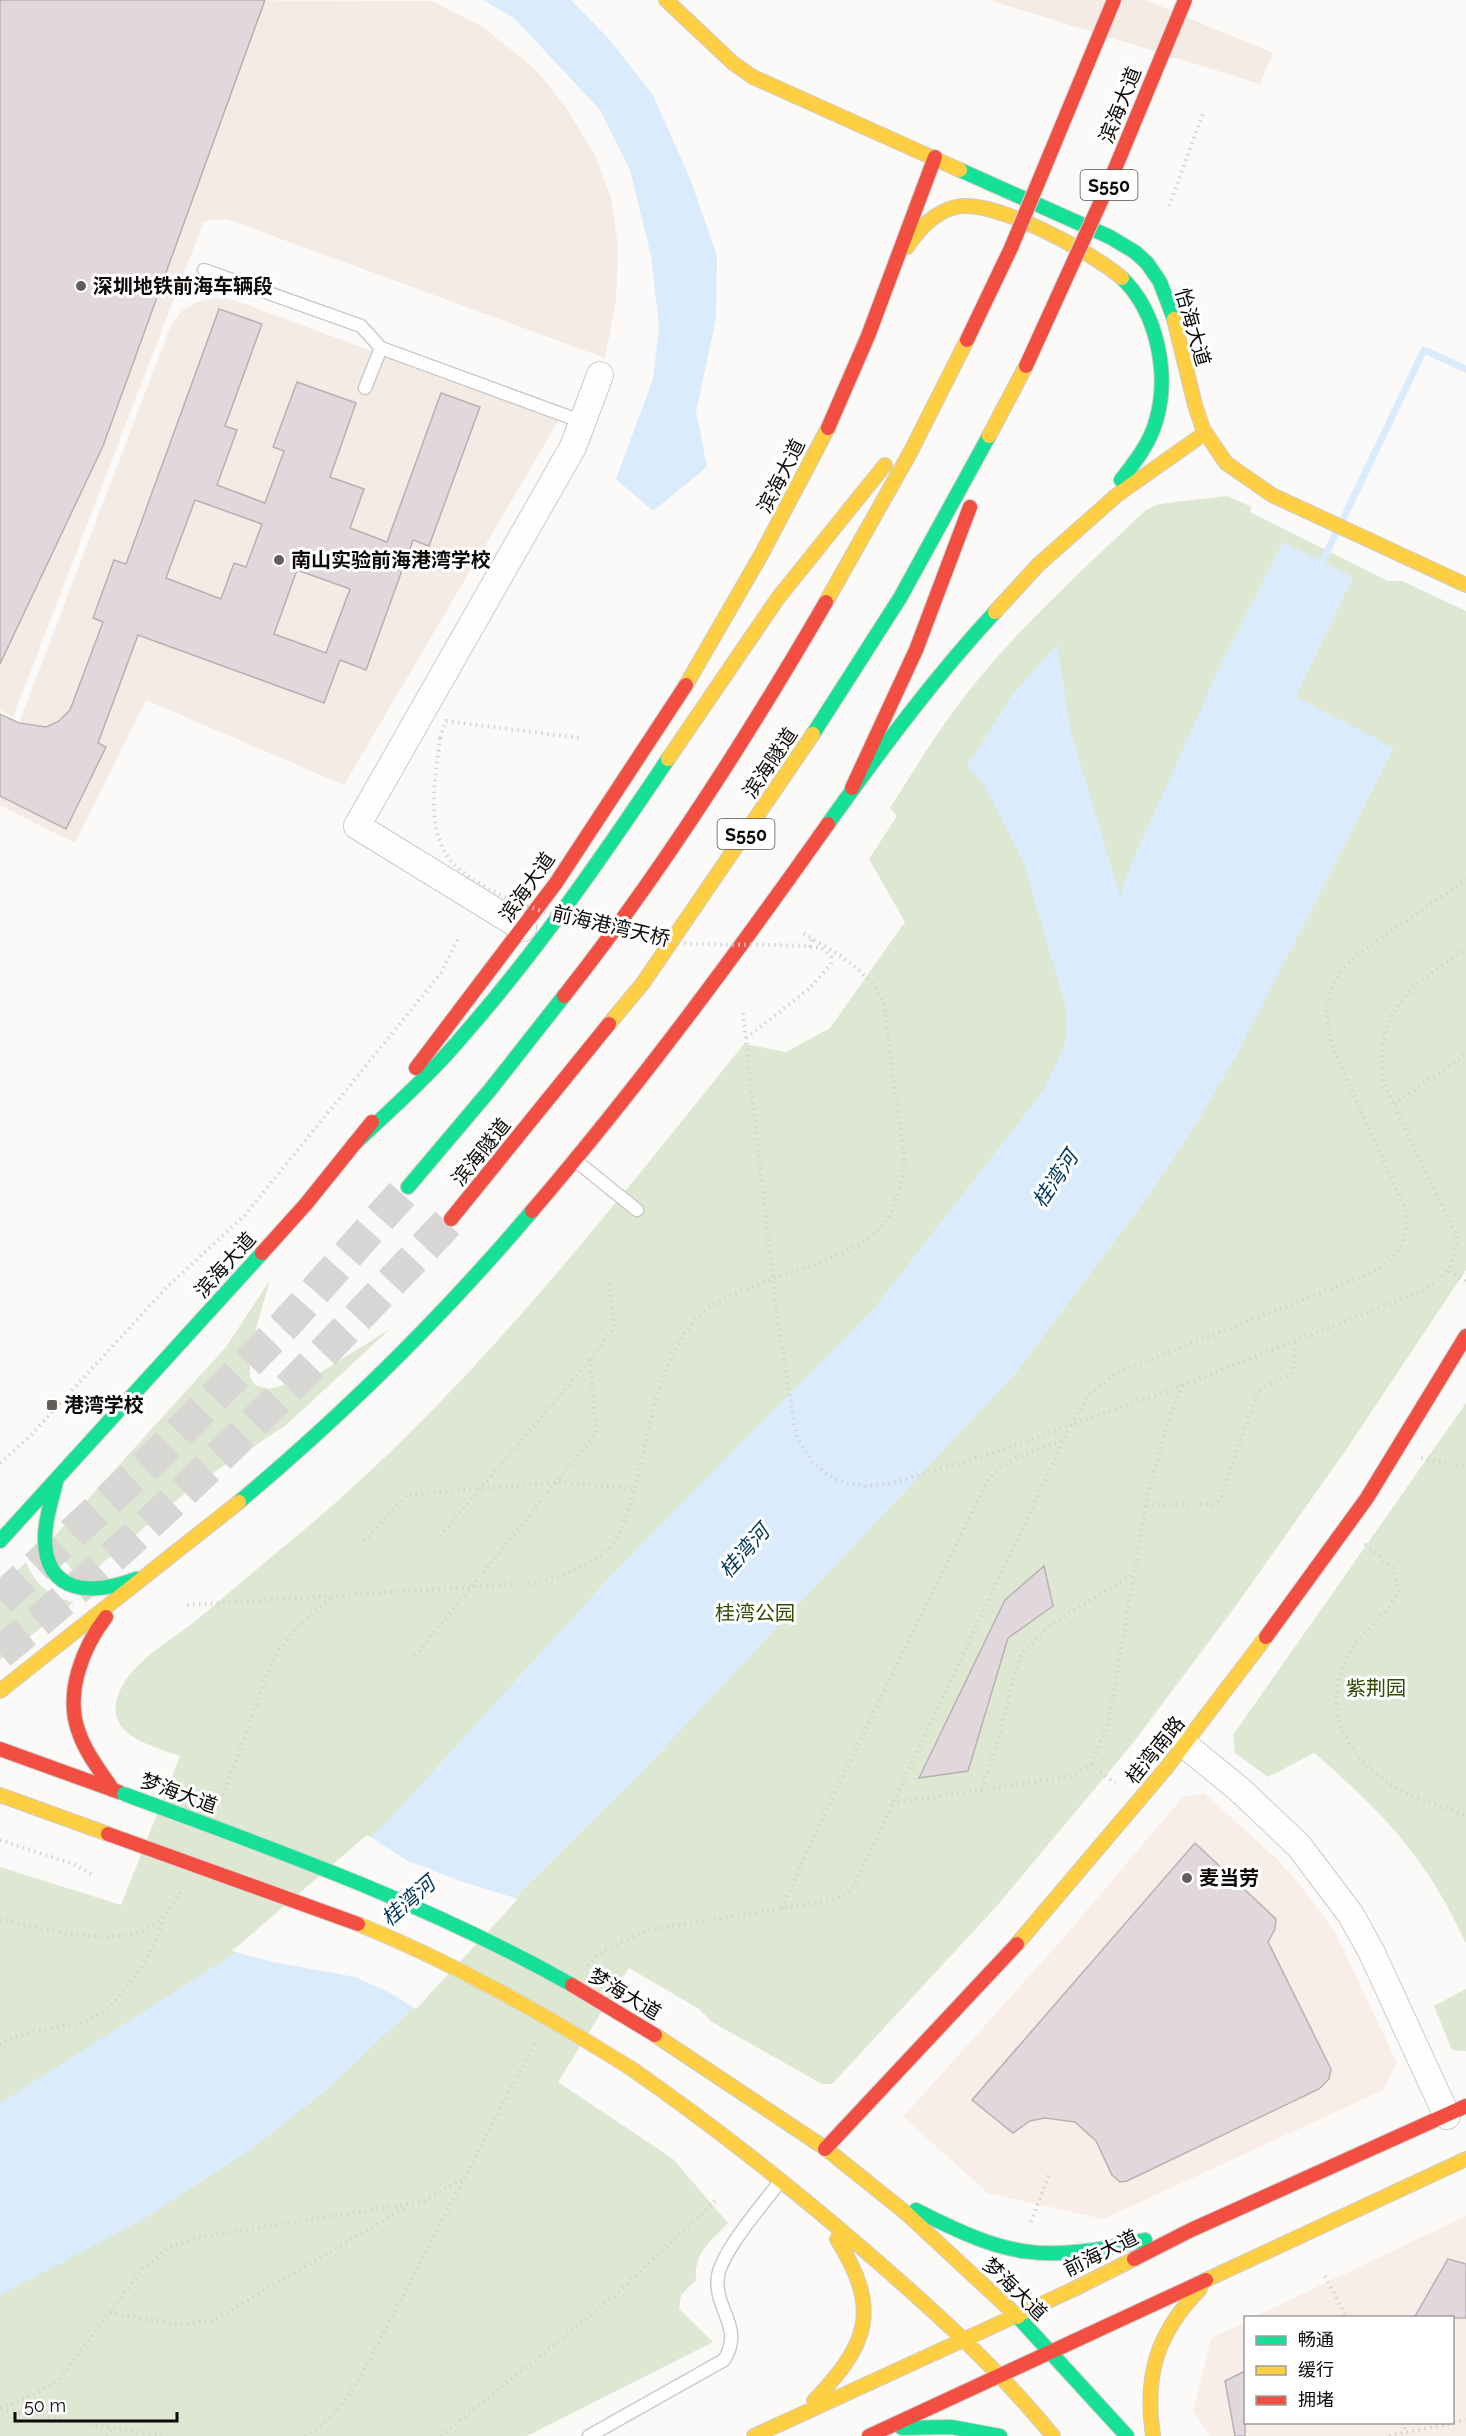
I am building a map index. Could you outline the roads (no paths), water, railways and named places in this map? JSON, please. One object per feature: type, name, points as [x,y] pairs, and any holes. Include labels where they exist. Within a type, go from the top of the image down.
[{"type":"main road","name":"怡海大道","points":[[666,0],[733,63],[753,77],[1110,237],[1147,263],[1160,282],[1169,306],[1192,396],[1205,433],[1216,452],[1232,468],[1272,494],[1466,585]]},
{"type":"main road","name":"S550","points":[[940,396],[1026,215],[1114,0]]},
{"type":"main road","name":"滨海大道","points":[[999,420],[1107,188],[1185,0]]},
{"type":"main road","name":"滨海大道","points":[[0,1541],[306,1204],[482,985],[653,739],[728,616],[801,482],[844,393],[935,157]]},
{"type":"main road","points":[[892,273],[912,239],[930,220],[947,210],[965,206],[988,209],[1068,243],[1101,261],[1124,281],[1143,305],[1153,332],[1161,376],[1160,407],[1152,433],[1141,452],[1098,510]]},
{"type":"main road","points":[[354,1144],[417,1089],[500,991],[605,852],[770,608],[940,396]]},
{"type":"main road","name":"滨海隧道","points":[[408,1187],[482,1102],[637,898],[748,731],[805,638],[940,396]]},
{"type":"main road","points":[[852,788],[890,713],[926,629],[999,420]]},
{"type":"main road","name":"滨海隧道","points":[[452,1219],[643,983],[797,758],[900,598],[999,420]]},
{"type":"main road","points":[[0,1691],[120,1602],[298,1451],[411,1342],[575,1160],[650,1070],[731,963],[808,856],[852,788],[924,693],[1032,572],[1098,510],[1165,458],[1205,433]]},
{"type":"main road","name":"桂湾南路","points":[[825,2149],[1020,1941],[1100,1849],[1185,1745],[1248,1663],[1367,1498],[1466,1336]]},
{"type":"main road","points":[[57,1480],[45,1541],[50,1563],[61,1578],[82,1591],[99,1591],[119,1586],[160,1568]]},
{"type":"main road","points":[[118,1792],[87,1751],[75,1720],[75,1694],[82,1661],[96,1629],[120,1602]]},
{"type":"main road","name":"梦海大道","points":[[0,1749],[320,1867],[433,1913],[555,1975],[655,2035],[825,2149],[875,2188],[960,2264],[1053,2353],[1127,2436]]},
{"type":"main road","points":[[0,1795],[316,1907],[409,1946],[530,2007],[633,2068],[825,2216],[962,2338],[1001,2376],[1053,2436]]},
{"type":"main road","points":[[10,1815],[50,1814]]},
{"type":"main road","name":"前海大道","points":[[754,2436],[962,2338],[1014,2316],[1191,2230],[1456,2111]]},
{"type":"main road","points":[[869,2436],[1053,2353],[1466,2158]]},
{"type":"main road","points":[[875,2188],[969,2235],[1041,2255],[1075,2254],[1191,2230]]},
{"type":"main road","points":[[798,2196],[831,2230],[853,2261],[863,2285],[866,2312],[859,2341],[848,2362],[829,2386],[803,2412]]},
{"type":"main road","points":[[1153,2436],[1148,2390],[1158,2345],[1190,2299],[1217,2275]]},
{"type":"main road","points":[[874,2436],[904,2427],[929,2425],[960,2427],[1000,2436]]},
{"type":"street","points":[[523,928],[357,825],[573,447],[600,375]]},
{"type":"street","points":[[1185,1745],[1240,1790],[1292,1839],[1351,1915],[1456,2111]]},
{"type":"lane","points":[[204,270],[361,327],[381,348],[583,422]]},
{"type":"lane","points":[[365,388],[381,348]]},
{"type":"lane","points":[[575,1160],[637,1210]]},
{"type":"lane","points":[[589,2436],[724,2360],[730,2351],[733,2338],[731,2325],[720,2298],[718,2274],[744,2230],[780,2181]]},
{"type":"water","points":[[483,0],[571,0],[609,39],[653,95],[691,181],[717,256],[716,319],[696,411],[707,467],[653,511],[616,479],[653,379],[659,326],[651,256],[630,170],[600,110],[514,18]]},
{"type":"water","name":"桂湾河","points":[[1283,542],[1353,577],[1296,697],[1394,748],[1238,1053],[1191,1132],[1150,1194],[1015,1374],[634,1780],[519,1893],[413,2008],[329,2088],[250,2150],[142,2220],[0,2295],[0,2103],[234,1954],[384,1825],[616,1570],[875,1307],[1043,1091],[1065,1044],[1066,1008],[1023,861],[982,782],[967,766],[1010,698],[1057,644],[1071,732],[1120,896],[1129,869],[1223,660]]},
{"type":"waterway","points":[[1344,517],[1424,350],[1466,369]]},
{"type":"waterway","points":[[1319,568],[1336,533]]},
{"type":"tunnel","points":[[0,1600],[155,1457],[284,1326],[408,1187]]},
{"type":"tunnel","points":[[0,1653],[60,1603],[177,1498],[343,1332],[451,1219]]},
{"type":"place","name":"深圳地铁前海车辆段","points":[[81,286]]},
{"type":"place","name":"南山实验前海港湾学校","points":[[279,560]]},
{"type":"place","name":"港湾学校","points":[[52,1405]]},
{"type":"place","name":"麦当劳","points":[[1187,1878]]},
{"type":"park label","name":"桂湾公园","points":[[755,1613]]},
{"type":"park label","name":"紫荆园","points":[[1376,1688]]}]
